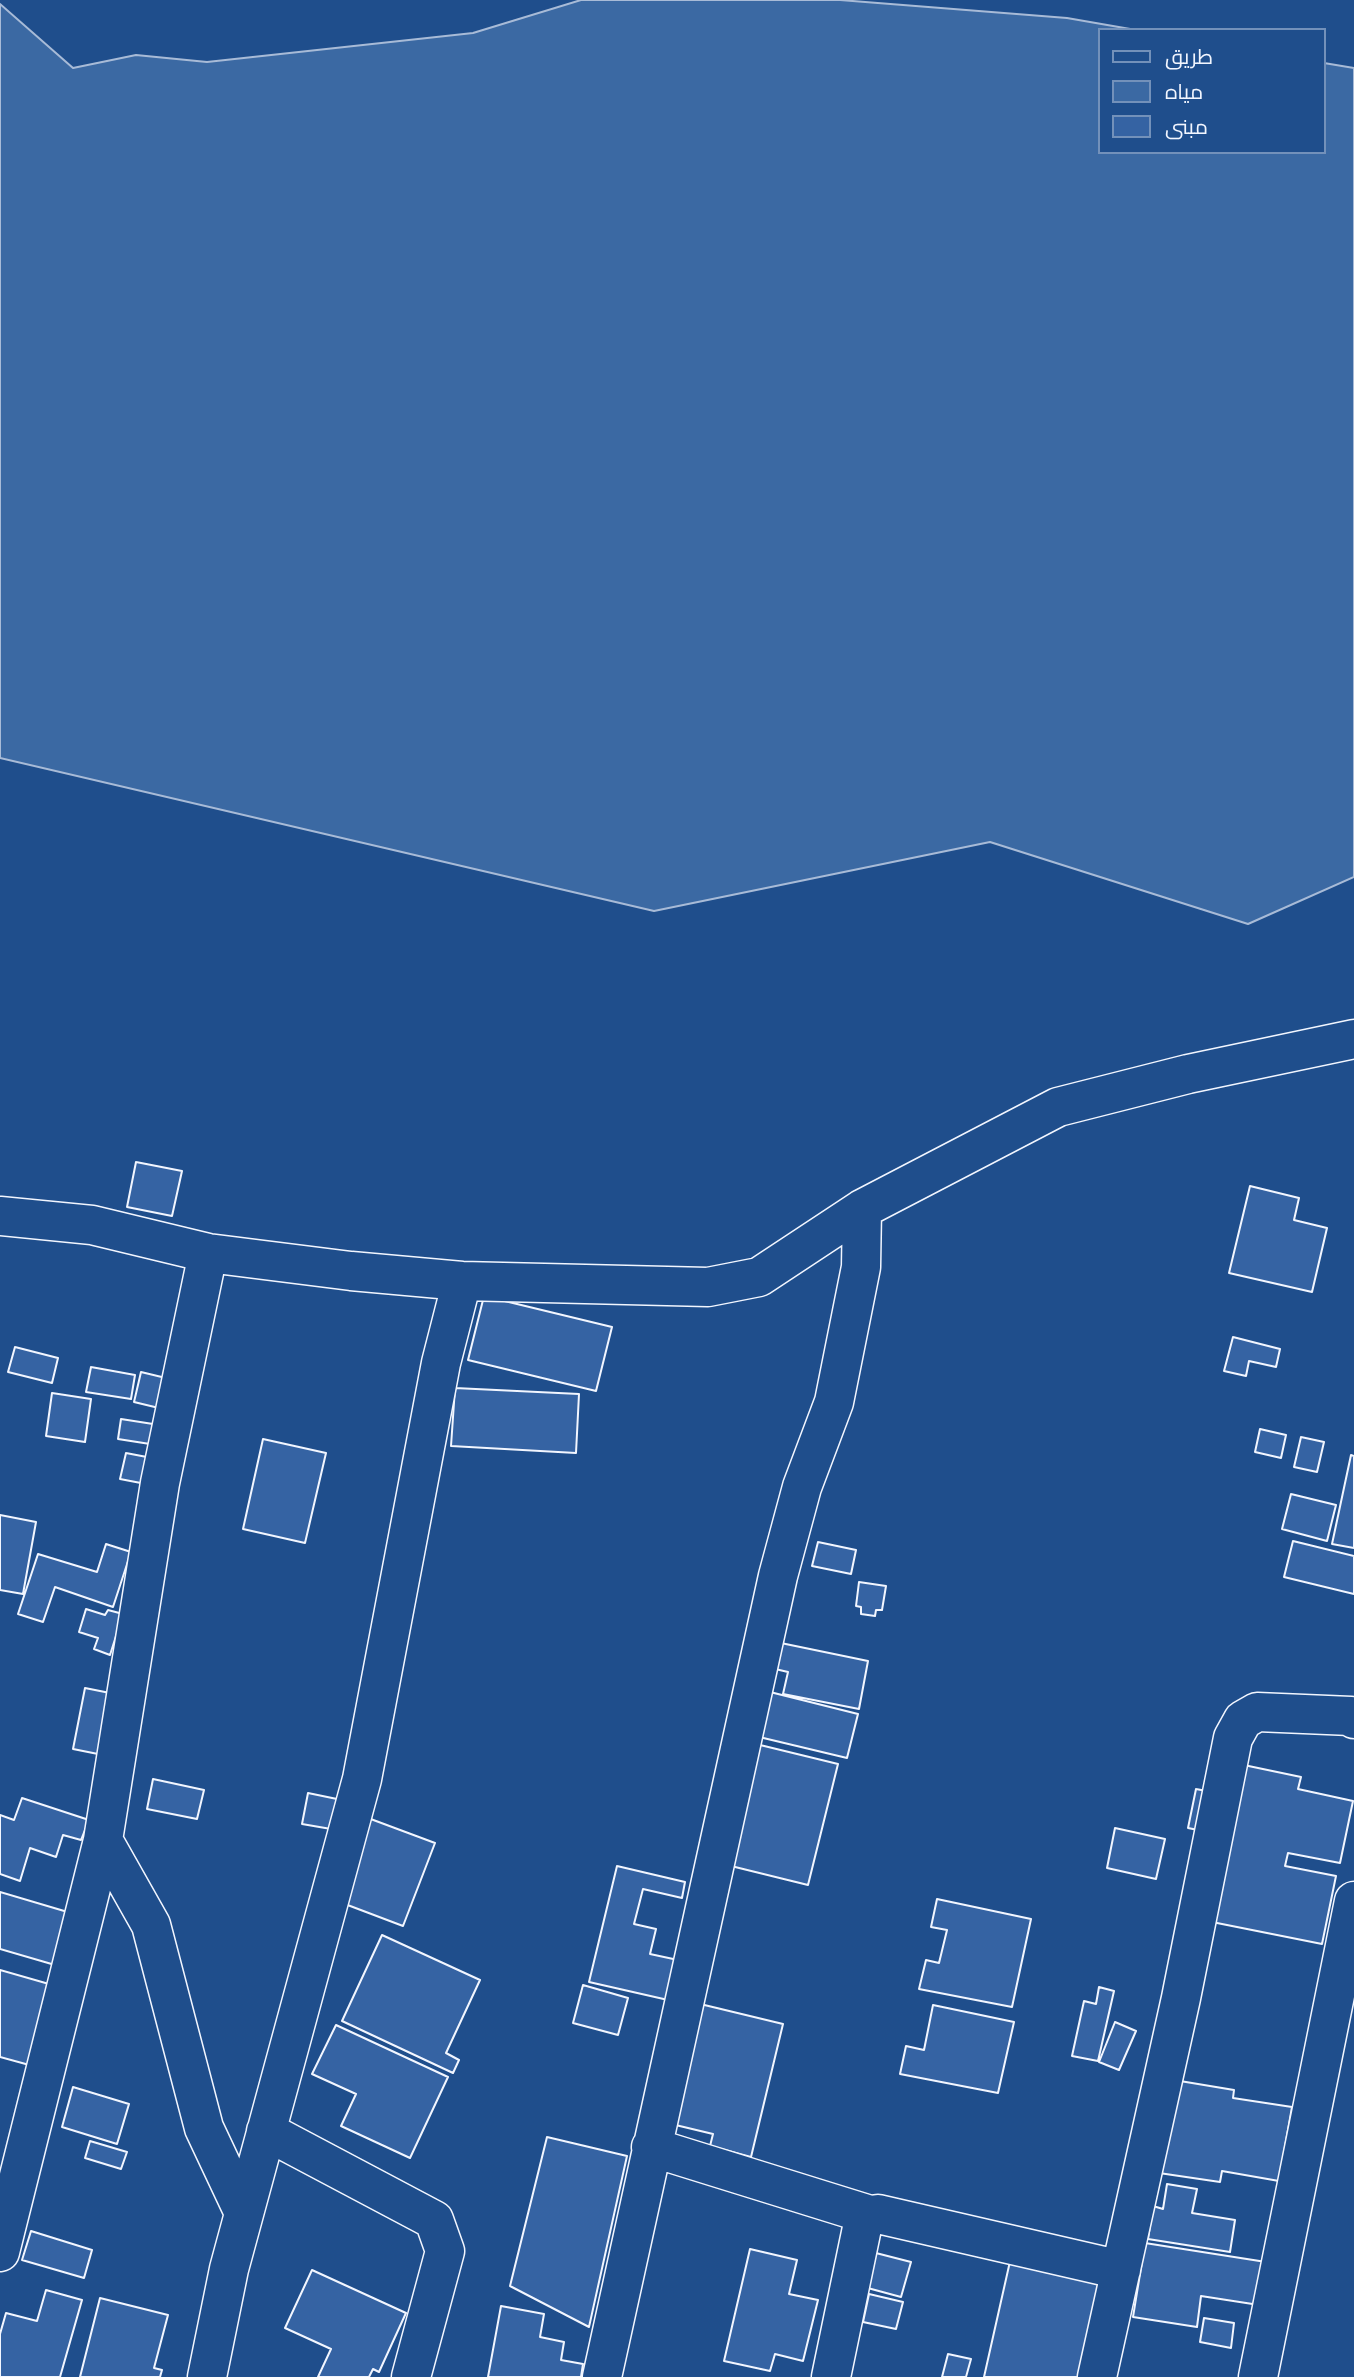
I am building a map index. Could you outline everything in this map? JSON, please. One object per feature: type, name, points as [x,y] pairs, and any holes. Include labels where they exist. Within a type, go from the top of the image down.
[{"type":"street","points":[[0,1216],[92,1225],[208,1253],[351,1271],[461,1281],[708,1287],[759,1277],[862,1209],[1058,1107],[1188,1074],[1354,1040]]},
{"type":"street","points":[[602,2377],[778,1576],[802,1487],[834,1402],[861,1267],[862,1209]]},
{"type":"street","points":[[0,2252],[103,1840],[159,1483],[208,1253]]},
{"type":"street","points":[[207,2377],[265,2131],[362,1779],[441,1363],[461,1281]]},
{"type":"street","points":[[1097,2377],[1181,1998],[1233,1738],[1243,1720],[1257,1712],[1351,1716],[1354,1719]]},
{"type":"street","points":[[103,1840],[151,1925],[204,2128],[244,2213]]},
{"type":"street","points":[[1258,2377],[1354,1901]]},
{"type":"street","points":[[265,2131],[434,2220],[445,2251],[411,2377]]},
{"type":"street","points":[[651,2147],[870,2215],[878,2214],[1121,2270]]},
{"type":"street","points":[[831,2377],[863,2223],[870,2215]]},
{"type":"water","points":[[581,0],[840,0],[1067,18],[1124,28],[1098,28],[1098,154],[1326,154],[1326,63],[1354,68],[1354,877],[1248,924],[990,842],[654,911],[0,758],[0,4],[73,68],[136,55],[207,62],[473,33]]},
{"type":"building","points":[[136,1162],[182,1171],[172,1216],[127,1207]]},
{"type":"building","points":[[1250,1186],[1299,1198],[1294,1220],[1327,1228],[1312,1292],[1229,1273]]},
{"type":"building","points":[[484,1296],[612,1327],[596,1391],[468,1360]]},
{"type":"building","points":[[1233,1337],[1280,1349],[1276,1367],[1249,1361],[1246,1376],[1224,1371]]},
{"type":"building","points":[[15,1347],[58,1358],[52,1383],[8,1372]]},
{"type":"building","points":[[91,1367],[135,1375],[131,1399],[86,1392]]},
{"type":"building","points":[[141,1372],[170,1379],[163,1409],[134,1402]]},
{"type":"building","points":[[455,1388],[579,1394],[576,1453],[451,1446]]},
{"type":"building","points":[[52,1393],[91,1399],[85,1442],[46,1436]]},
{"type":"building","points":[[121,1419],[153,1424],[150,1444],[118,1439]]},
{"type":"building","points":[[1260,1429],[1286,1435],[1281,1458],[1255,1452]]},
{"type":"building","points":[[1301,1437],[1324,1442],[1317,1472],[1294,1467]]},
{"type":"building","points":[[263,1439],[326,1453],[305,1543],[243,1529]]},
{"type":"building","points":[[126,1453],[152,1458],[146,1484],[120,1479]]},
{"type":"building","points":[[1351,1455],[1354,1456],[1354,1548],[1332,1544]]},
{"type":"building","points":[[1291,1494],[1336,1505],[1327,1541],[1282,1529]]},
{"type":"building","points":[[0,1515],[36,1522],[23,1594],[0,1590]]},
{"type":"building","points":[[1293,1541],[1354,1556],[1354,1594],[1284,1577]]},
{"type":"building","points":[[818,1542],[856,1550],[851,1574],[812,1566]]},
{"type":"building","points":[[106,1544],[131,1552],[113,1607],[55,1587],[43,1622],[18,1614],[38,1554],[97,1572]]},
{"type":"building","points":[[859,1582],[886,1586],[882,1610],[876,1610],[875,1616],[861,1614],[861,1607],[856,1606]]},
{"type":"building","points":[[86,1609],[105,1615],[108,1610],[123,1614],[110,1655],[94,1649],[98,1638],[79,1632]]},
{"type":"building","points":[[776,1642],[868,1661],[859,1709],[783,1694],[788,1672],[771,1668]]},
{"type":"building","points":[[85,1688],[110,1693],[98,1754],[73,1749]]},
{"type":"building","points":[[766,1691],[858,1714],[847,1758],[755,1736]]},
{"type":"building","points":[[756,1744],[838,1764],[808,1885],[727,1865]]},
{"type":"building","points":[[1239,1764],[1301,1777],[1298,1789],[1353,1801],[1340,1863],[1288,1853],[1285,1866],[1336,1876],[1322,1944],[1207,1921]]},
{"type":"building","points":[[153,1779],[204,1790],[197,1819],[147,1809]]},
{"type":"building","points":[[1196,1789],[1217,1793],[1208,1832],[1188,1828]]},
{"type":"building","points":[[308,1793],[337,1799],[331,1829],[302,1824]]},
{"type":"building","points":[[22,1798],[89,1820],[81,1840],[63,1835],[56,1857],[30,1848],[20,1881],[0,1874],[0,1815],[14,1820]]},
{"type":"building","points":[[368,1818],[435,1843],[403,1926],[337,1901]]},
{"type":"building","points":[[1115,1828],[1165,1839],[1156,1879],[1107,1868]]},
{"type":"building","points":[[617,1866],[685,1882],[682,1898],[643,1889],[634,1924],[656,1929],[650,1954],[678,1960],[668,2000],[589,1982]]},
{"type":"building","points":[[0,1892],[71,1913],[55,1965],[0,1949]]},
{"type":"building","points":[[937,1899],[1031,1919],[1012,2007],[919,1989],[926,1960],[939,1963],[947,1930],[931,1927]]},
{"type":"building","points":[[382,1935],[480,1980],[446,2053],[459,2060],[453,2073],[342,2021]]},
{"type":"building","points":[[0,1970],[56,1986],[33,2066],[0,2057]]},
{"type":"building","points":[[583,1985],[628,1998],[618,2035],[573,2023]]},
{"type":"building","points":[[1099,1987],[1114,1991],[1098,2061],[1072,2056],[1084,2001],[1096,2004]]},
{"type":"building","points":[[692,2002],[783,2024],[751,2157],[710,2146],[713,2134],[663,2122]]},
{"type":"building","points":[[933,2005],[1014,2022],[998,2093],[900,2074],[906,2046],[924,2050]]},
{"type":"building","points":[[1115,2022],[1136,2031],[1119,2070],[1099,2062]]},
{"type":"building","points":[[336,2025],[448,2077],[410,2158],[341,2126],[356,2094],[312,2074]]},
{"type":"building","points":[[1174,2080],[1234,2090],[1233,2098],[1292,2107],[1279,2181],[1222,2171],[1220,2182],[1159,2173]]},
{"type":"building","points":[[73,2087],[129,2104],[117,2144],[62,2127]]},
{"type":"building","points":[[547,2137],[627,2156],[589,2327],[510,2286]]},
{"type":"building","points":[[90,2141],[127,2152],[121,2169],[85,2158]]},
{"type":"building","points":[[1167,2184],[1197,2189],[1192,2213],[1235,2220],[1230,2252],[1148,2239],[1153,2206],[1163,2209]]},
{"type":"building","points":[[31,2231],[92,2250],[84,2278],[22,2260]]},
{"type":"building","points":[[1145,2243],[1266,2262],[1259,2305],[1201,2296],[1197,2327],[1133,2317]]},
{"type":"building","points":[[1013,2248],[1107,2270],[1082,2377],[984,2377]]},
{"type":"building","points":[[750,2249],[797,2260],[789,2294],[818,2300],[803,2361],[775,2354],[770,2371],[724,2361]]},
{"type":"building","points":[[872,2252],[911,2262],[901,2297],[864,2287]]},
{"type":"building","points":[[312,2270],[406,2313],[379,2372],[373,2369],[369,2377],[318,2377],[331,2349],[285,2328]]},
{"type":"building","points":[[46,2290],[82,2300],[60,2377],[0,2377],[0,2334],[6,2313],[37,2321]]},
{"type":"building","points":[[869,2294],[903,2302],[896,2329],[863,2322]]},
{"type":"building","points":[[100,2298],[168,2315],[154,2368],[162,2370],[160,2377],[80,2377]]},
{"type":"building","points":[[501,2306],[544,2314],[540,2337],[564,2342],[561,2360],[583,2364],[581,2377],[488,2377]]},
{"type":"building","points":[[1204,2318],[1234,2323],[1231,2348],[1200,2342]]},
{"type":"building","points":[[948,2354],[971,2359],[966,2377],[942,2377]]}]
